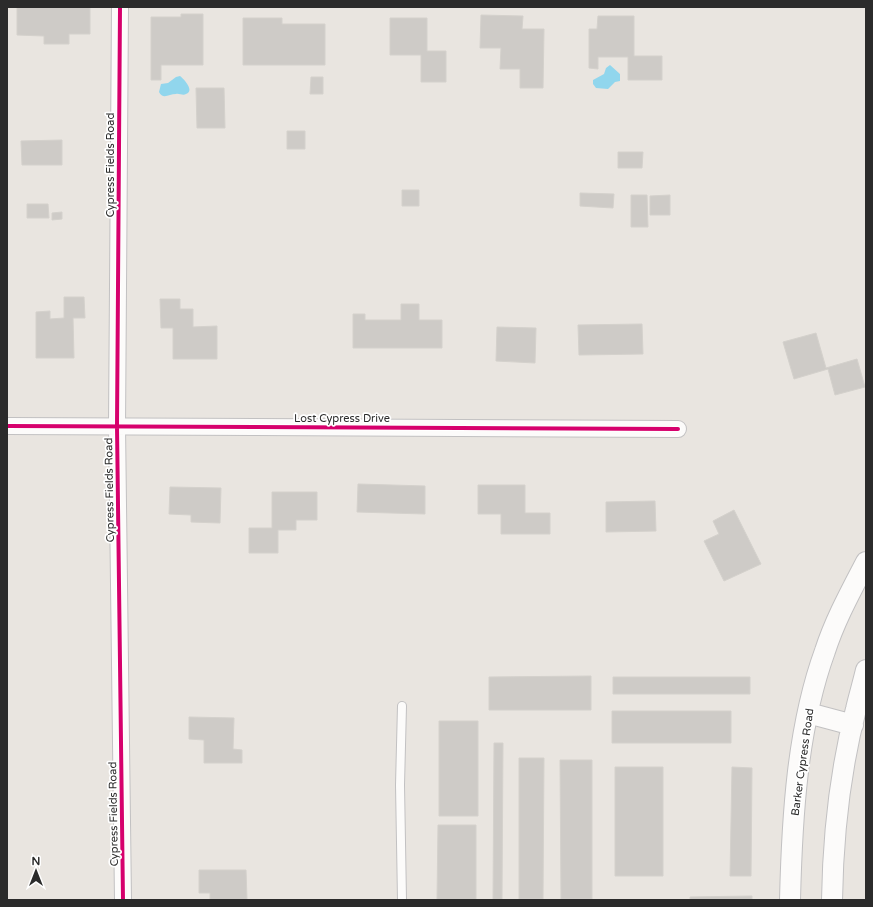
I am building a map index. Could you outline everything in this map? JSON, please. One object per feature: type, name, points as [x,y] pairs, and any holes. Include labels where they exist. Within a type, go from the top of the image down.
[{"type":"street","name":"Cypress Fields Road","points":[[120,7],[117,426],[123,900]]},
{"type":"street","name":"Lost Cypress Drive","points":[[7,426],[678,429]]},
{"type":"street","name":"Barker Cypress Road","points":[[790,900],[790,862],[796,792],[802,746],[812,693],[825,651],[840,613],[866,562]]},
{"type":"street","points":[[832,900],[837,821],[843,772],[852,725],[866,673]]},
{"type":"street","points":[[808,713],[852,725]]},
{"type":"lane","points":[[402,706],[400,785],[402,900]]},
{"type":"water","points":[[610,65],[620,74],[620,81],[615,82],[608,89],[596,88],[593,84],[593,80],[604,74],[606,68]]},
{"type":"water","points":[[180,76],[188,85],[188,92],[185,95],[177,94],[162,96],[159,92],[161,84],[168,83]]},
{"type":"building","points":[[17,7],[90,7],[90,34],[69,34],[69,44],[44,44],[44,36],[17,35]]},
{"type":"building","points":[[181,14],[203,14],[203,65],[161,65],[161,80],[151,80],[151,17],[181,17]]},
{"type":"building","points":[[481,15],[523,16],[522,29],[544,29],[543,88],[520,88],[520,69],[500,69],[501,48],[480,48]]},
{"type":"building","points":[[598,16],[634,16],[634,56],[662,56],[662,80],[628,80],[628,57],[598,57],[598,69],[589,68],[589,29],[597,29]]},
{"type":"building","points":[[243,18],[282,18],[282,24],[325,24],[325,65],[243,65]]},
{"type":"building","points":[[390,18],[427,18],[427,51],[446,51],[446,82],[421,82],[421,55],[390,55]]},
{"type":"building","points":[[311,77],[323,77],[323,94],[310,94]]},
{"type":"building","points":[[196,88],[224,88],[225,128],[197,128]]},
{"type":"building","points":[[287,131],[305,131],[305,149],[287,149]]},
{"type":"building","points":[[62,140],[62,165],[22,165],[21,141]]},
{"type":"building","points":[[618,152],[643,152],[642,168],[618,168]]},
{"type":"building","points":[[402,190],[419,190],[419,206],[402,206]]},
{"type":"building","points":[[580,193],[614,194],[613,208],[580,206]]},
{"type":"building","points":[[631,195],[647,195],[648,227],[631,227]]},
{"type":"building","points":[[670,195],[670,215],[650,215],[650,196]]},
{"type":"building","points":[[27,204],[48,204],[49,218],[27,218]]},
{"type":"building","points":[[62,212],[62,219],[52,220],[52,213]]},
{"type":"building","points":[[64,297],[84,297],[85,318],[73,318],[74,358],[36,358],[36,312],[50,311],[50,319],[64,318]]},
{"type":"building","points":[[160,299],[180,299],[180,309],[193,309],[193,327],[217,326],[217,359],[173,359],[173,328],[161,328]]},
{"type":"building","points":[[401,304],[419,304],[419,320],[442,320],[442,348],[353,348],[353,314],[365,314],[365,320],[401,320]]},
{"type":"building","points":[[642,324],[643,354],[579,355],[578,325]]},
{"type":"building","points":[[497,327],[536,328],[535,363],[496,361]]},
{"type":"building","points":[[816,333],[826,368],[857,359],[865,387],[835,395],[828,369],[794,379],[783,342]]},
{"type":"building","points":[[358,484],[425,486],[425,514],[357,512]]},
{"type":"building","points":[[478,485],[525,485],[525,513],[550,513],[550,534],[501,534],[501,514],[478,514]]},
{"type":"building","points":[[170,487],[221,488],[220,523],[191,522],[191,515],[169,514]]},
{"type":"building","points":[[272,492],[317,492],[317,520],[296,520],[296,530],[278,530],[278,553],[249,553],[249,528],[272,528]]},
{"type":"building","points":[[655,501],[656,531],[606,532],[606,502]]},
{"type":"building","points":[[734,510],[761,564],[724,581],[704,541],[719,534],[713,521]]},
{"type":"building","points":[[591,676],[591,710],[489,710],[489,677]]},
{"type":"building","points":[[613,677],[750,677],[750,694],[613,694]]},
{"type":"building","points":[[612,711],[731,711],[731,743],[612,743]]},
{"type":"building","points":[[189,717],[234,718],[233,749],[242,750],[242,763],[204,763],[204,740],[189,739]]},
{"type":"building","points":[[439,721],[478,721],[478,816],[439,816]]},
{"type":"building","points":[[494,743],[503,743],[502,900],[493,900]]},
{"type":"building","points":[[519,758],[544,758],[543,899],[519,899]]},
{"type":"building","points":[[560,760],[592,760],[592,899],[561,899]]},
{"type":"building","points":[[615,767],[663,767],[663,876],[615,876]]},
{"type":"building","points":[[732,767],[752,768],[751,876],[730,876]]},
{"type":"building","points":[[438,825],[476,825],[476,900],[437,900]]},
{"type":"building","points":[[199,870],[246,870],[247,900],[210,900],[210,893],[199,893]]},
{"type":"building","points":[[752,896],[752,900],[690,900],[690,897]]},
{"type":"cycle path","points":[[120,7],[117,426],[123,900]]},
{"type":"cycle path","points":[[7,426],[678,429]]}]
